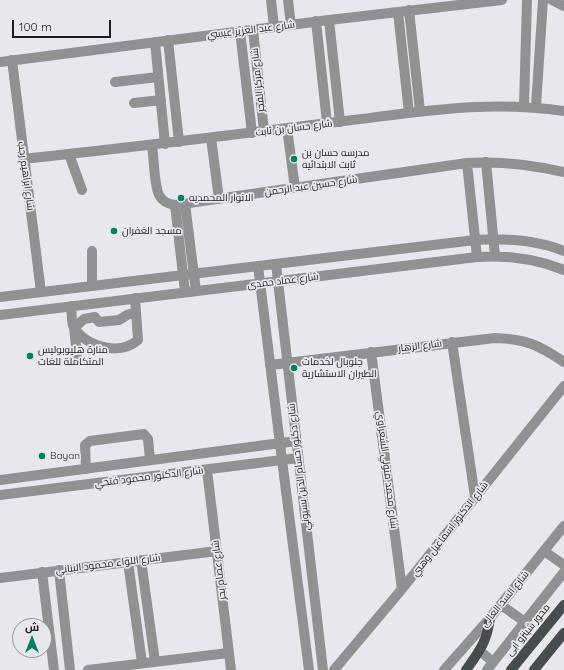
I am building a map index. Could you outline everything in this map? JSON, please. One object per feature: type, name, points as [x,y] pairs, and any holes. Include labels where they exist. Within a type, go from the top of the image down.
[{"type":"main road","name":"محور شينزو ابى","points":[[511,670],[564,605]]},
{"type":"main road","points":[[466,670],[480,651],[486,639],[490,618]]},
{"type":"main road","points":[[534,670],[564,633]]},
{"type":"street","points":[[271,0],[274,27]]},
{"type":"street","points":[[288,0],[291,25]]},
{"type":"street","name":"شارع عبد العزيز عيسي","points":[[0,62],[316,21],[502,0]]},
{"type":"street","points":[[524,106],[527,0]]},
{"type":"street","points":[[536,106],[543,0]]},
{"type":"street","points":[[552,0],[564,6]]},
{"type":"street","points":[[409,10],[420,111]]},
{"type":"street","points":[[398,12],[409,113]]},
{"type":"street","points":[[329,20],[340,122]]},
{"type":"street","points":[[316,21],[327,123]]},
{"type":"street","name":"شارع مركز الفجر","points":[[253,30],[264,131]]},
{"type":"street","name":"شارع مركز الفجر","points":[[240,31],[252,133]]},
{"type":"street","points":[[168,40],[179,142]]},
{"type":"street","points":[[155,42],[165,144]]},
{"type":"street","name":"شارع ابراهيم رجب","points":[[12,60],[23,159],[41,292]]},
{"type":"street","points":[[115,82],[158,77]]},
{"type":"street","points":[[134,103],[161,100]]},
{"type":"street","name":"شارع حسان بن ثابت","points":[[23,159],[165,144],[461,107],[536,106],[564,111]]},
{"type":"street","points":[[287,128],[294,188]]},
{"type":"street","points":[[211,138],[220,199]]},
{"type":"street","points":[[152,145],[158,191],[164,201],[169,204],[180,205]]},
{"type":"street","points":[[70,154],[82,190]]},
{"type":"street","points":[[486,162],[495,256]]},
{"type":"street","name":"شارع حسين عبد الرحمن","points":[[180,205],[467,163],[486,162],[523,164],[564,172]]},
{"type":"street","points":[[467,163],[477,257]]},
{"type":"street","points":[[180,205],[196,291]]},
{"type":"street","points":[[180,205],[185,292]]},
{"type":"street","name":"شارع عماد حمدى","points":[[0,297],[475,240],[493,239],[534,243],[564,251]]},
{"type":"street","points":[[92,251],[92,286]]},
{"type":"street","name":"شارع عماد حمدى","points":[[0,315],[477,257],[495,256],[536,261],[564,270]]},
{"type":"street","name":"شارع دكتور حسام الدين بسيوني","points":[[276,264],[324,670]]},
{"type":"street","name":"شارع دكتور حسام الدين بسيوني","points":[[258,266],[309,670]]},
{"type":"street","points":[[74,328],[82,337],[93,344],[104,348],[117,349],[124,347],[138,340],[135,298]]},
{"type":"street","points":[[71,306],[77,354]]},
{"type":"street","points":[[74,328],[84,319],[95,317],[99,322],[119,320],[127,314],[136,312]]},
{"type":"street","name":"شارع الزهار","points":[[270,365],[495,338],[512,338],[529,342],[564,362]]},
{"type":"street","points":[[452,342],[475,497]]},
{"type":"street","name":"شارع محمد متولي الشعراوي","points":[[371,352],[402,589]]},
{"type":"street","name":"شارع الدكتور اسماعيل وهبي","points":[[334,670],[402,589],[564,386]]},
{"type":"street","points":[[86,469],[85,445],[90,441],[144,434],[148,439],[150,460]]},
{"type":"street","name":"شارع الدكتور محمود فتحي","points":[[0,480],[296,441]]},
{"type":"street","name":"شارع الدكتور محمود فتحي","points":[[0,495],[298,458]]},
{"type":"street","name":"شارع عصام بحر","points":[[207,470],[230,670]]},
{"type":"street","name":"شارع السد العالى","points":[[444,670],[453,665],[564,526]]},
{"type":"street","points":[[544,550],[564,565]]},
{"type":"street","name":"شارع اللواء محمود البناني","points":[[0,578],[216,551]]},
{"type":"street","points":[[141,560],[155,662]]},
{"type":"street","points":[[128,562],[142,663]]},
{"type":"street","points":[[59,570],[70,670]]},
{"type":"street","points":[[42,572],[54,670]]},
{"type":"street","points":[[480,651],[490,666],[564,572]]},
{"type":"street","points":[[501,605],[525,622]]},
{"type":"street","points":[[92,670],[228,653]]},
{"type":"place","name":"مدرسه حسان بن ثابت الابتدائيه","points":[[294,159]]},
{"type":"place","name":"الانوار المحمديه","points":[[181,198]]},
{"type":"place","name":"مسجد الغفران","points":[[114,231]]},
{"type":"place","name":"منارة هليوبوليس المتكاملة للغات","points":[[30,356]]},
{"type":"place","name":"جلوبال لخدمات الطيران الاستشارية","points":[[294,368]]},
{"type":"place","name":"Bayan","points":[[42,456]]}]
